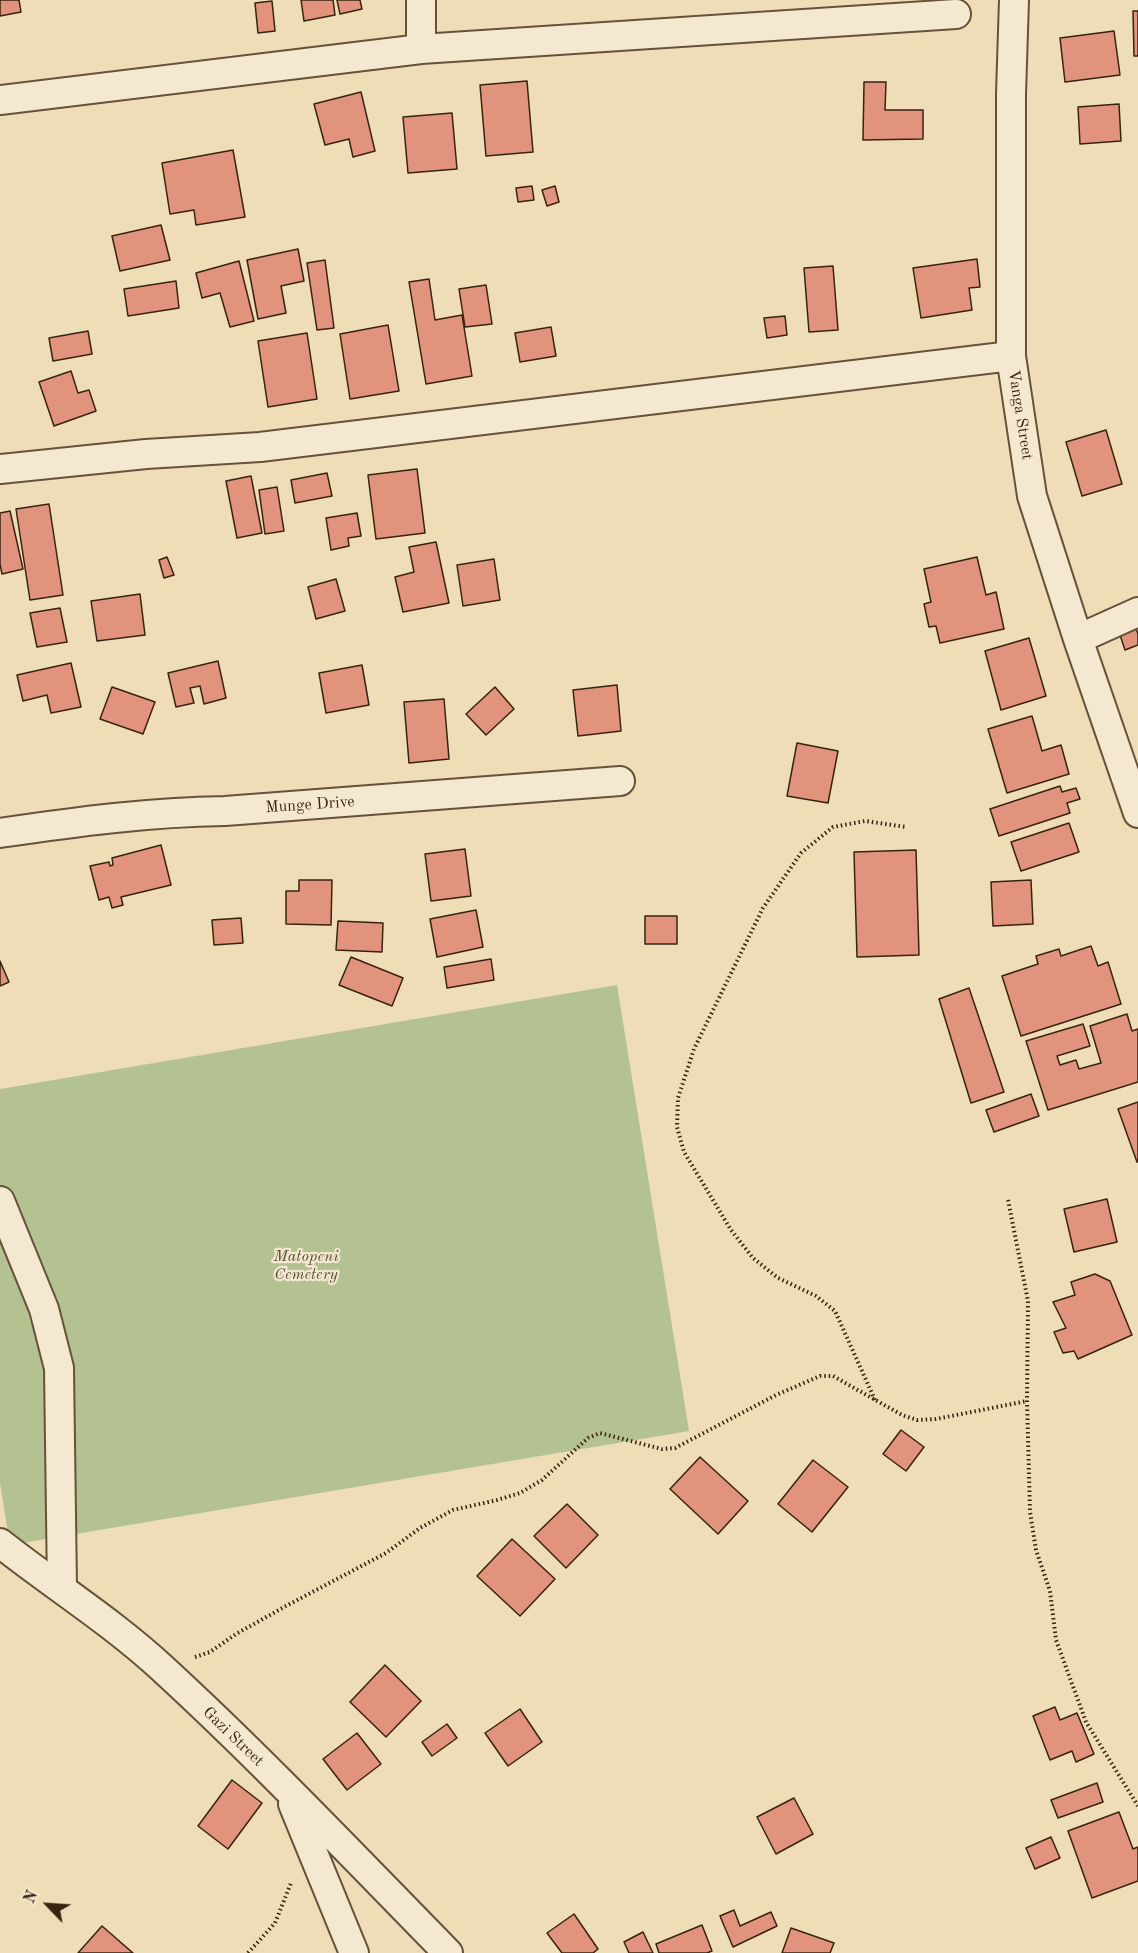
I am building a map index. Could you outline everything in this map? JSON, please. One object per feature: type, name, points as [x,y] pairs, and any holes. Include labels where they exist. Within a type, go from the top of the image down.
[{"type":"street","points":[[421,0],[422,49]]},
{"type":"street","name":"Vanga Street","points":[[1014,0],[1011,94],[1011,356],[1032,496],[1138,813]]},
{"type":"street","points":[[0,100],[422,49],[956,14]]},
{"type":"street","points":[[0,469],[146,454],[261,447],[1011,356]]},
{"type":"street","points":[[1078,639],[1138,612]]},
{"type":"street","name":"Munge Drive","points":[[0,833],[172,812],[225,811],[620,781]]},
{"type":"street","points":[[0,1201],[44,1309],[59,1368],[62,1588]]},
{"type":"street","name":"Gazi Street","points":[[0,1543],[62,1588],[161,1667],[286,1789],[448,1953]]},
{"type":"street","points":[[286,1789],[354,1953]]},
{"type":"path","points":[[875,1401],[835,1311],[816,1296],[778,1278],[753,1258],[731,1230],[684,1152],[677,1127],[678,1098],[694,1049],[763,908],[801,853],[833,827],[865,821],[906,828]]},
{"type":"path","points":[[1008,1200],[1028,1301],[1027,1401],[1030,1512],[1036,1550],[1050,1591],[1056,1640],[1086,1722],[1138,1806]]},
{"type":"path","points":[[161,1667],[210,1652],[236,1634],[386,1553],[420,1528],[453,1510],[520,1493],[542,1480],[588,1438],[600,1433],[662,1449],[675,1448],[776,1395],[820,1376],[833,1376],[911,1419],[925,1421],[1027,1401]]},
{"type":"path","points":[[248,1953],[274,1923],[309,1840]]},
{"type":"green space","name":"Matopeni Cemetery","points":[[617,985],[689,1431],[10,1545],[0,1483],[0,1089]]},
{"type":"building","points":[[0,0],[19,0],[21,12],[0,16]]},
{"type":"building","points":[[301,0],[333,0],[335,15],[304,21]]},
{"type":"building","points":[[337,0],[360,0],[362,9],[340,14]]},
{"type":"building","points":[[272,1],[275,31],[258,33],[255,3]]},
{"type":"building","points":[[1133,11],[1138,11],[1138,56],[1134,56]]},
{"type":"building","points":[[1114,31],[1120,75],[1065,82],[1060,38]]},
{"type":"building","points":[[527,81],[533,152],[486,156],[480,85]]},
{"type":"building","points":[[864,82],[886,82],[885,110],[923,110],[923,139],[863,140]]},
{"type":"building","points":[[361,92],[375,151],[353,157],[349,139],[325,145],[314,104]]},
{"type":"building","points":[[1119,104],[1121,141],[1080,144],[1078,107]]},
{"type":"building","points":[[452,113],[457,169],[408,173],[403,117]]},
{"type":"building","points":[[233,150],[245,217],[196,225],[194,210],[170,214],[162,163]]},
{"type":"building","points":[[532,186],[534,200],[518,202],[516,188]]},
{"type":"building","points":[[555,186],[559,202],[547,206],[542,190]]},
{"type":"building","points":[[161,225],[170,260],[120,271],[112,236]]},
{"type":"building","points":[[298,249],[304,281],[281,286],[286,313],[258,319],[247,260]]},
{"type":"building","points":[[977,259],[980,287],[969,288],[972,310],[921,318],[913,268]]},
{"type":"building","points":[[325,260],[334,328],[317,330],[307,263]]},
{"type":"building","points":[[239,261],[254,321],[230,327],[220,293],[202,298],[196,273]]},
{"type":"building","points":[[833,266],[838,330],[809,332],[804,268]]},
{"type":"building","points":[[429,279],[435,320],[462,315],[472,376],[426,384],[409,282]]},
{"type":"building","points":[[176,281],[179,308],[128,316],[124,289]]},
{"type":"building","points":[[486,285],[492,324],[465,327],[459,289]]},
{"type":"building","points":[[785,316],[787,335],[767,338],[764,318]]},
{"type":"building","points":[[388,325],[399,391],[350,399],[340,334]]},
{"type":"building","points":[[551,327],[556,356],[520,362],[515,333]]},
{"type":"building","points":[[88,331],[92,354],[53,361],[49,338]]},
{"type":"building","points":[[307,333],[317,399],[268,407],[258,341]]},
{"type":"building","points":[[71,371],[78,393],[89,390],[96,411],[54,426],[39,382]]},
{"type":"building","points":[[1106,430],[1122,484],[1082,496],[1066,442]]},
{"type":"building","points":[[417,469],[425,533],[376,539],[368,475]]},
{"type":"building","points":[[327,473],[332,496],[295,503],[291,480]]},
{"type":"building","points":[[251,476],[262,533],[237,538],[226,481]]},
{"type":"building","points":[[277,487],[284,531],[265,534],[259,490]]},
{"type":"building","points":[[49,504],[63,595],[30,600],[16,509]]},
{"type":"building","points":[[10,511],[23,569],[2,574],[0,513]]},
{"type":"building","points":[[357,513],[361,536],[348,538],[349,546],[331,550],[326,518]]},
{"type":"building","points":[[436,542],[449,603],[403,612],[395,577],[414,572],[409,547]]},
{"type":"building","points":[[167,557],[174,575],[164,578],[159,560]]},
{"type":"building","points":[[977,557],[986,595],[996,592],[1004,629],[940,643],[936,626],[929,627],[924,604],[931,602],[924,569]]},
{"type":"building","points":[[494,559],[500,600],[463,606],[457,565]]},
{"type":"building","points":[[336,579],[345,611],[316,619],[308,587]]},
{"type":"building","points":[[140,594],[145,635],[97,641],[91,601]]},
{"type":"building","points":[[60,608],[67,642],[37,647],[30,613]]},
{"type":"building","points":[[1135,626],[1138,645],[1125,650],[1119,632]]},
{"type":"building","points":[[1029,638],[1046,696],[1001,710],[985,651]]},
{"type":"building","points":[[218,661],[226,698],[204,704],[200,686],[190,688],[194,703],[176,707],[168,673]]},
{"type":"building","points":[[71,663],[81,707],[51,713],[47,695],[23,701],[17,675]]},
{"type":"building","points":[[362,665],[369,705],[326,713],[319,673]]},
{"type":"building","points":[[617,685],[621,731],[578,736],[573,690]]},
{"type":"building","points":[[112,687],[155,702],[143,734],[100,719]]},
{"type":"building","points":[[495,687],[514,709],[486,735],[466,714]]},
{"type":"building","points":[[444,699],[449,759],[409,763],[404,702]]},
{"type":"building","points":[[1032,716],[1042,751],[1061,745],[1069,774],[1007,793],[988,729]]},
{"type":"building","points":[[797,743],[838,751],[828,803],[787,796]]},
{"type":"building","points":[[1060,786],[1062,792],[1076,788],[1080,799],[1067,803],[1070,813],[999,836],[990,809]]},
{"type":"building","points":[[1069,823],[1079,852],[1021,871],[1011,842]]},
{"type":"building","points":[[161,845],[171,885],[121,897],[123,905],[112,908],[109,897],[99,900],[90,866],[109,862],[110,866],[113,865],[112,858]]},
{"type":"building","points":[[465,849],[471,896],[431,901],[425,854]]},
{"type":"building","points":[[916,850],[919,955],[857,957],[854,852]]},
{"type":"building","points":[[299,880],[332,880],[331,925],[286,924],[286,891],[299,891]]},
{"type":"building","points":[[1031,880],[1033,924],[993,926],[991,882]]},
{"type":"building","points":[[476,910],[483,947],[437,957],[430,919]]},
{"type":"building","points":[[645,916],[677,916],[677,944],[645,944]]},
{"type":"building","points":[[241,918],[243,943],[214,945],[212,920]]},
{"type":"building","points":[[338,921],[383,923],[382,952],[336,950]]},
{"type":"building","points":[[1091,946],[1098,966],[1108,962],[1121,1004],[1021,1036],[1002,976],[1038,964],[1036,956],[1059,949],[1061,956]]},
{"type":"building","points":[[351,957],[403,978],[392,1006],[339,985]]},
{"type":"building","points":[[491,959],[494,980],[447,988],[444,967]]},
{"type":"building","points":[[0,961],[9,982],[0,986]]},
{"type":"building","points":[[969,988],[1004,1092],[971,1103],[939,999]]},
{"type":"building","points":[[1127,1014],[1132,1031],[1138,1029],[1138,1082],[1048,1110],[1026,1041],[1083,1024],[1090,1046],[1057,1056],[1060,1065],[1076,1060],[1079,1069],[1101,1063],[1090,1026]]},
{"type":"building","points":[[1031,1094],[1039,1116],[994,1132],[986,1110]]},
{"type":"building","points":[[1138,1102],[1138,1162],[1137,1162],[1118,1109]]},
{"type":"building","points":[[1107,1199],[1117,1242],[1074,1252],[1064,1209]]},
{"type":"building","points":[[1095,1274],[1110,1281],[1132,1335],[1078,1359],[1074,1351],[1063,1353],[1054,1332],[1066,1328],[1053,1302],[1075,1295],[1071,1282]]},
{"type":"building","points":[[901,1430],[924,1447],[906,1471],[883,1454]]},
{"type":"building","points":[[700,1457],[748,1501],[718,1534],[670,1489]]},
{"type":"building","points":[[813,1460],[848,1487],[812,1532],[778,1504]]},
{"type":"building","points":[[567,1504],[598,1535],[566,1568],[534,1536]]},
{"type":"building","points":[[512,1539],[555,1579],[520,1616],[477,1576]]},
{"type":"building","points":[[385,1665],[421,1701],[386,1737],[350,1702]]},
{"type":"building","points":[[1055,1707],[1060,1720],[1077,1713],[1094,1754],[1076,1762],[1072,1751],[1050,1760],[1033,1716]]},
{"type":"building","points":[[520,1709],[542,1742],[508,1766],[485,1733]]},
{"type":"building","points":[[447,1724],[457,1738],[432,1756],[422,1742]]},
{"type":"building","points":[[357,1733],[381,1764],[347,1790],[323,1759]]},
{"type":"building","points":[[232,1780],[262,1803],[228,1849],[198,1826]]},
{"type":"building","points":[[1097,1783],[1103,1802],[1058,1818],[1051,1800]]},
{"type":"building","points":[[794,1798],[813,1834],[776,1854],[757,1817]]},
{"type":"building","points":[[1119,1812],[1133,1849],[1138,1847],[1138,1881],[1092,1898],[1068,1831]]},
{"type":"building","points":[[1051,1837],[1060,1858],[1035,1869],[1026,1848]]},
{"type":"building","points":[[734,1910],[740,1926],[771,1912],[777,1926],[733,1947],[720,1916]]},
{"type":"building","points":[[574,1914],[598,1949],[593,1953],[562,1953],[547,1933]]},
{"type":"building","points":[[702,1925],[712,1951],[707,1953],[659,1953],[656,1944]]},
{"type":"building","points":[[102,1926],[133,1953],[78,1953]]},
{"type":"building","points":[[791,1928],[834,1943],[830,1953],[782,1953]]},
{"type":"building","points":[[643,1932],[653,1953],[629,1953],[624,1942]]}]
